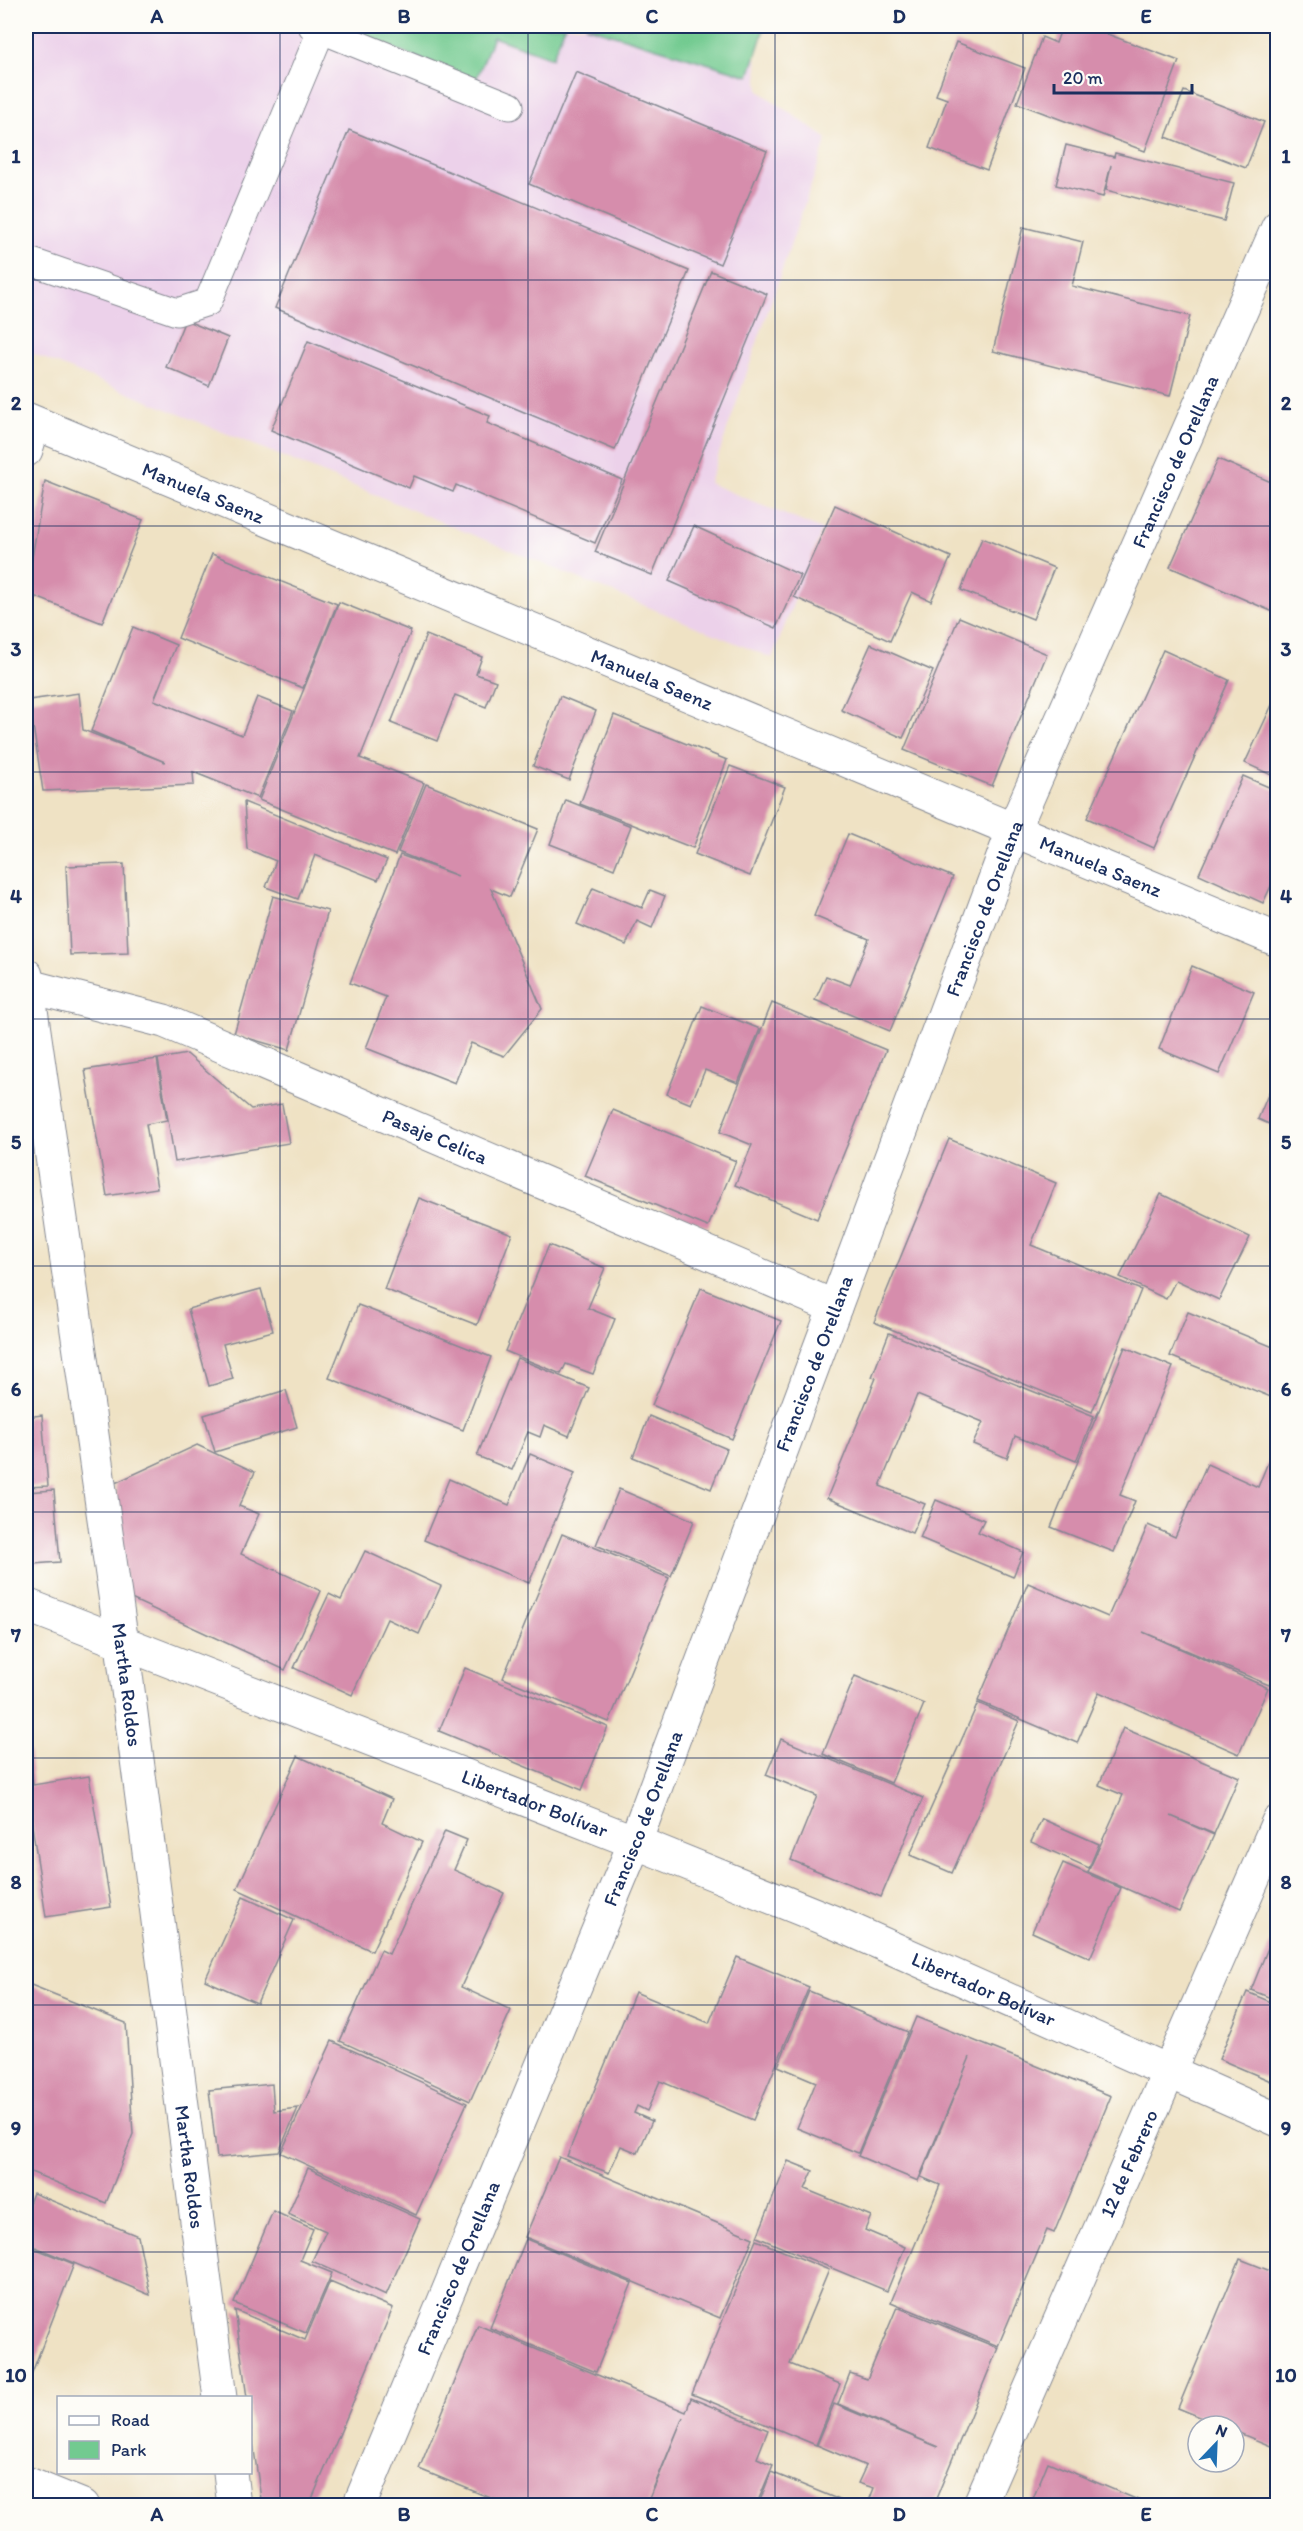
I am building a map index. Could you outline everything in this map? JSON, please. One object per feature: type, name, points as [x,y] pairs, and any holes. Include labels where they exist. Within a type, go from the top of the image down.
[{"type":"street","name":"Francisco de Orellana","points":[[359,2505],[635,1842],[1013,831],[1278,227]]},
{"type":"street","name":"Manuela Saenz","points":[[28,431],[1278,940]]},
{"type":"street","name":"Pasaje Celica","points":[[27,980],[164,1021],[835,1307]]},
{"type":"street","name":"Martha Roldos","points":[[27,980],[122,1644],[220,2396]]},
{"type":"street","name":"Libertador Bolívar","points":[[26,1605],[635,1842],[838,1924],[1278,2120]]},
{"type":"street","name":"12 de Febrero","points":[[979,2505],[1278,1822]]},
{"type":"street","points":[[230,2474],[234,2505]]},
{"type":"street","points":[[26,2483],[83,2505]]},
{"type":"lane","points":[[26,260],[177,312],[208,302],[319,27],[510,105]]},
{"type":"shaded area","points":[[26,26],[753,26],[759,91],[827,139],[709,483],[822,530],[772,658],[26,351]]},
{"type":"green space","points":[[334,26],[565,26],[552,58],[493,37],[476,80]]},
{"type":"green space","points":[[585,26],[765,26],[749,76]]},
{"type":"building","points":[[1062,26],[1086,26],[1179,61],[1145,151],[1017,103],[1042,37],[1056,43]]},
{"type":"building","points":[[956,42],[1025,68],[987,170],[929,148],[947,99],[936,95]]},
{"type":"building","points":[[576,72],[767,151],[720,264],[529,184]]},
{"type":"building","points":[[1184,91],[1264,122],[1246,168],[1166,137]]},
{"type":"building","points":[[349,130],[689,271],[615,450],[275,308]]},
{"type":"building","points":[[1066,145],[1114,157],[1115,153],[1234,183],[1224,221],[1106,190],[1111,165],[1103,197],[1056,185]]},
{"type":"building","points":[[1023,227],[1083,242],[1072,286],[1190,316],[1170,396],[993,351]]},
{"type":"building","points":[[711,271],[767,294],[652,575],[595,552]]},
{"type":"building","points":[[185,320],[228,338],[209,386],[166,367]]},
{"type":"building","points":[[308,341],[490,416],[487,423],[622,480],[595,543],[456,485],[453,492],[414,476],[409,488],[271,430]]},
{"type":"building","points":[[1218,459],[1278,485],[1278,614],[1170,567]]},
{"type":"building","points":[[45,481],[143,520],[102,623],[26,593]]},
{"type":"building","points":[[835,505],[951,557],[931,601],[912,592],[890,641],[794,597]]},
{"type":"building","points":[[694,526],[800,575],[776,628],[669,581]]},
{"type":"building","points":[[982,538],[1054,568],[1033,619],[961,590]]},
{"type":"building","points":[[212,554],[337,604],[303,688],[178,638]]},
{"type":"building","points":[[339,602],[411,631],[360,758],[424,783],[395,855],[259,800]]},
{"type":"building","points":[[959,617],[1047,654],[992,786],[904,750]]},
{"type":"building","points":[[133,627],[176,645],[154,700],[242,735],[257,697],[293,711],[258,798],[193,772],[194,785],[43,791],[29,700],[79,693],[83,730],[165,762],[91,731]]},
{"type":"building","points":[[426,635],[482,657],[476,674],[496,681],[486,707],[455,695],[437,741],[391,723]]},
{"type":"building","points":[[871,644],[933,671],[903,738],[841,710]]},
{"type":"building","points":[[1163,650],[1229,680],[1154,848],[1087,818]]},
{"type":"building","points":[[1278,692],[1278,778],[1245,763]]},
{"type":"building","points":[[560,696],[596,711],[569,780],[533,766]]},
{"type":"building","points":[[614,715],[727,760],[693,848],[580,804]]},
{"type":"building","points":[[730,766],[785,787],[750,876],[695,854]]},
{"type":"building","points":[[1243,776],[1278,791],[1278,871],[1263,903],[1199,874]]},
{"type":"building","points":[[426,784],[538,829],[510,897],[491,889],[542,1009],[504,1056],[471,1043],[455,1083],[366,1048],[386,997],[350,983],[400,855],[458,876],[398,852]]},
{"type":"building","points":[[566,800],[631,826],[614,869],[550,844]]},
{"type":"building","points":[[244,802],[387,860],[378,880],[315,855],[298,899],[266,887],[276,861],[247,849]]},
{"type":"building","points":[[848,834],[953,877],[890,1031],[815,1000],[826,976],[850,985],[869,939],[814,916]]},
{"type":"building","points":[[124,864],[128,953],[70,955],[66,866]]},
{"type":"building","points":[[593,888],[642,908],[650,890],[665,896],[652,928],[637,921],[626,945],[577,924]]},
{"type":"building","points":[[273,896],[328,911],[289,1050],[234,1034]]},
{"type":"building","points":[[1192,966],[1254,992],[1219,1074],[1159,1049]]},
{"type":"building","points":[[772,1003],[886,1050],[817,1219],[735,1185],[752,1145],[720,1132]]},
{"type":"building","points":[[702,1006],[760,1029],[738,1083],[705,1070],[691,1104],[667,1094]]},
{"type":"building","points":[[187,1054],[251,1109],[282,1104],[289,1143],[175,1162],[158,1059]]},
{"type":"building","points":[[157,1059],[167,1120],[146,1124],[157,1188],[107,1196],[85,1070]]},
{"type":"building","points":[[1278,1073],[1278,1128],[1258,1119]]},
{"type":"building","points":[[613,1110],[736,1161],[708,1227],[585,1176]]},
{"type":"building","points":[[949,1139],[1056,1183],[1031,1245],[1141,1290],[1092,1412],[874,1322]]},
{"type":"building","points":[[1161,1194],[1250,1237],[1219,1300],[1176,1280],[1166,1299],[1120,1277]]},
{"type":"building","points":[[419,1198],[512,1234],[477,1325],[384,1289]]},
{"type":"building","points":[[549,1245],[605,1268],[588,1308],[615,1319],[593,1374],[566,1364],[561,1374],[505,1351]]},
{"type":"building","points":[[701,1288],[781,1321],[732,1439],[652,1405]]},
{"type":"building","points":[[261,1289],[273,1331],[223,1344],[233,1379],[209,1386],[188,1309]]},
{"type":"building","points":[[358,1305],[491,1357],[463,1430],[329,1378]]},
{"type":"building","points":[[1188,1312],[1278,1349],[1278,1400],[1170,1356]]},
{"type":"building","points":[[889,1333],[1094,1416],[1076,1461],[1015,1436],[1007,1458],[973,1444],[983,1422],[917,1395],[880,1486],[925,1504],[912,1533],[827,1498],[876,1378],[872,1377]]},
{"type":"building","points":[[1125,1347],[1173,1367],[1120,1495],[1135,1501],[1114,1552],[1051,1527]]},
{"type":"building","points":[[517,1358],[589,1388],[569,1436],[544,1425],[540,1437],[528,1432],[512,1470],[477,1456]]},
{"type":"building","points":[[286,1390],[297,1427],[215,1452],[204,1415]]},
{"type":"building","points":[[42,1415],[48,1486],[26,1487],[26,1417]]},
{"type":"building","points":[[649,1416],[727,1449],[711,1489],[633,1457]]},
{"type":"building","points":[[1277,1440],[1278,1666],[1269,1685],[1143,1632],[1268,1688],[1239,1754],[1099,1692],[1077,1743],[978,1701],[1028,1583],[1108,1617],[1148,1525],[1175,1537],[1207,1464],[1258,1487]]},
{"type":"building","points":[[197,1445],[255,1472],[239,1506],[259,1514],[241,1554],[321,1591],[285,1670],[127,1597],[115,1483]]},
{"type":"building","points":[[530,1454],[575,1473],[529,1583],[424,1540],[449,1479],[509,1505]]},
{"type":"building","points":[[619,1489],[694,1521],[671,1576],[596,1545]]},
{"type":"building","points":[[54,1490],[60,1562],[33,1564],[26,1560],[26,1492]]},
{"type":"building","points":[[936,1500],[984,1520],[978,1532],[1023,1552],[1013,1577],[920,1538]]},
{"type":"building","points":[[562,1534],[669,1578],[609,1722],[503,1678]]},
{"type":"building","points":[[365,1551],[441,1586],[419,1634],[387,1619],[352,1695],[294,1668],[329,1594],[341,1600]]},
{"type":"building","points":[[465,1668],[608,1727],[582,1790],[439,1731]]},
{"type":"building","points":[[855,1676],[924,1704],[891,1783],[823,1754]]},
{"type":"building","points":[[978,1703],[1019,1721],[952,1873],[910,1855]]},
{"type":"building","points":[[1123,1728],[1239,1777],[1214,1834],[1171,1816],[1214,1835],[1179,1912],[1088,1872],[1123,1795],[1099,1785]]},
{"type":"building","points":[[781,1739],[923,1798],[881,1897],[791,1860],[817,1796],[766,1775]]},
{"type":"building","points":[[26,1741],[28,1741],[33,1784],[26,1784]]},
{"type":"building","points":[[298,1756],[392,1799],[382,1823],[422,1842],[372,1951],[237,1889]]},
{"type":"building","points":[[89,1776],[111,1907],[46,1917],[26,1786]]},
{"type":"building","points":[[1042,1819],[1099,1844],[1089,1868],[1031,1842]]},
{"type":"building","points":[[445,1831],[467,1840],[454,1870],[504,1893],[461,1987],[511,2010],[470,2101],[340,2041],[381,1950],[389,1954]]},
{"type":"building","points":[[26,1848],[30,1879],[26,1880]]},
{"type":"building","points":[[1063,1863],[1121,1888],[1090,1958],[1032,1932]]},
{"type":"building","points":[[243,1897],[294,1920],[257,2003],[205,1980]]},
{"type":"building","points":[[1270,1943],[1278,1947],[1278,2001],[1251,1990]]},
{"type":"building","points":[[737,1957],[809,1987],[753,2120],[660,2081],[647,2111],[637,2106],[634,2113],[652,2121],[638,2153],[621,2146],[609,2173],[567,2156],[635,1992],[709,2023]]},
{"type":"building","points":[[26,1983],[126,2023],[133,2134],[106,2203],[26,2170]]},
{"type":"building","points":[[809,1991],[908,2032],[858,2153],[797,2128],[816,2082],[778,2066]]},
{"type":"building","points":[[1247,1992],[1278,2005],[1278,2084],[1219,2059]]},
{"type":"building","points":[[916,2017],[1111,2096],[1054,2233],[1047,2230],[998,2346],[891,2302],[940,2185],[921,2177],[970,2057],[918,2181],[858,2156]]},
{"type":"building","points":[[332,2041],[467,2103],[416,2215],[281,2153]]},
{"type":"building","points":[[272,2084],[274,2111],[298,2108],[279,2152],[217,2158],[209,2090]]},
{"type":"building","points":[[559,2157],[753,2238],[720,2318],[525,2237]]},
{"type":"building","points":[[788,2161],[813,2171],[805,2189],[871,2216],[865,2230],[905,2247],[887,2291],[757,2237]]},
{"type":"building","points":[[308,2168],[420,2219],[386,2295],[312,2261],[326,2231],[288,2214]]},
{"type":"building","points":[[33,2193],[138,2236],[150,2295],[26,2243],[26,2211]]},
{"type":"building","points":[[273,2211],[313,2229],[300,2260],[332,2273],[306,2333],[234,2303]]},
{"type":"building","points":[[526,2239],[632,2283],[596,2372],[490,2328]]},
{"type":"building","points":[[756,2240],[829,2270],[790,2364],[840,2384],[816,2445],[692,2394]]},
{"type":"building","points":[[26,2245],[74,2264],[26,2388]]},
{"type":"building","points":[[1240,2259],[1278,2274],[1278,2449],[1246,2436],[1246,2414],[1193,2414],[1178,2408]]},
{"type":"building","points":[[330,2281],[393,2308],[309,2506],[262,2506],[252,2436],[252,2396],[247,2396],[235,2310],[305,2340]]},
{"type":"building","points":[[897,2307],[998,2348],[933,2506],[867,2506],[874,2488],[858,2483],[866,2466],[817,2445],[834,2404],[938,2447],[838,2404],[850,2373],[867,2379]]},
{"type":"building","points":[[478,2325],[686,2412],[691,2398],[768,2430],[757,2458],[773,2465],[756,2506],[647,2506],[683,2417],[646,2506],[502,2506],[503,2503],[419,2469]]},
{"type":"building","points":[[1048,2462],[1150,2505],[1150,2506],[1030,2506]]},
{"type":"building","points":[[771,2472],[852,2505],[852,2506],[758,2506]]}]
